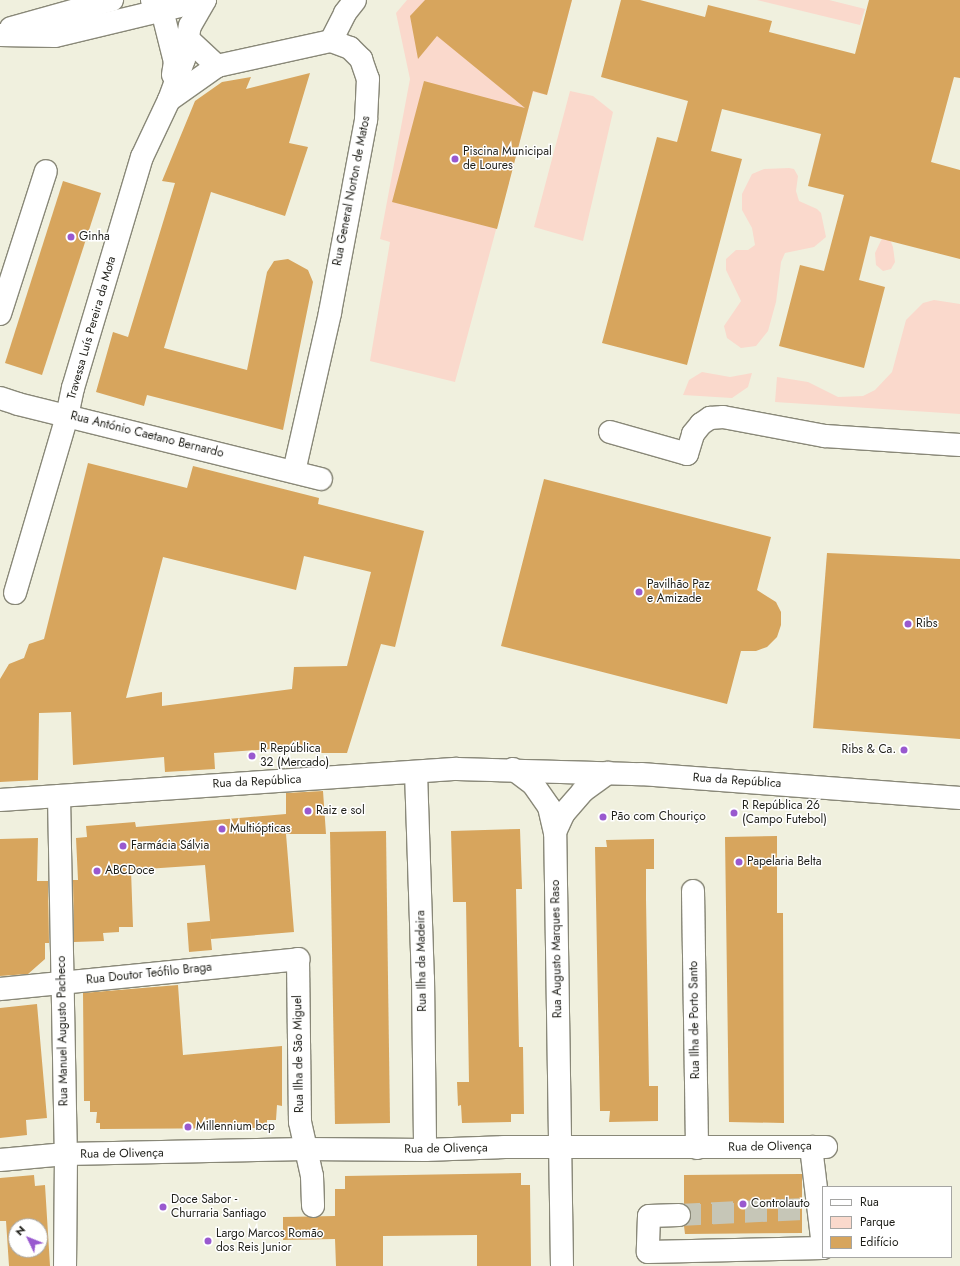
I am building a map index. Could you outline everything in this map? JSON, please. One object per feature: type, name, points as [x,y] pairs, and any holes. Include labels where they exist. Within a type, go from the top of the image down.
[{"type":"street","points":[[0,31],[112,0]]},
{"type":"street","points":[[0,35],[55,36],[157,5],[205,0]]},
{"type":"street","points":[[169,100],[188,39],[190,26],[205,0]]},
{"type":"street","points":[[188,39],[217,66],[331,41],[345,13],[355,0]]},
{"type":"street","points":[[157,5],[175,62],[169,100]]},
{"type":"street","name":"Rua General Norton de Matos","points":[[294,471],[330,313],[368,100],[368,79],[361,59],[350,48],[331,41]]},
{"type":"street","name":"Travessa Luís Pereira da Mota","points":[[15,593],[67,416],[73,388],[142,157],[169,100],[217,66]]},
{"type":"street","points":[[0,314],[46,171]]},
{"type":"street","name":"Rua António Caetano Bernardo","points":[[0,398],[322,479]]},
{"type":"street","points":[[610,432],[687,454],[693,434],[700,424],[710,418],[723,417],[825,436],[960,445]]},
{"type":"street","points":[[514,769],[532,784],[549,807],[555,832]]},
{"type":"street","name":"Rua da República","points":[[0,800],[416,772],[514,769],[608,773],[960,798]]},
{"type":"street","name":"Rua Ilha da Madeira","points":[[416,772],[423,978],[425,1150]]},
{"type":"street","name":"Rua Augusto Marques Raso","points":[[562,1266],[555,832],[564,813],[583,791],[608,773]]},
{"type":"street","name":"Rua Manuel Augusto Pacheco","points":[[59,796],[66,1154],[65,1266]]},
{"type":"street","name":"Rua Ilha de Porto Santo","points":[[693,891],[697,1148]]},
{"type":"street","name":"Rua Doutor Teófilo Braga","points":[[0,990],[62,982],[298,959]]},
{"type":"street","name":"Rua Ilha de São Miguel","points":[[298,959],[300,1122],[312,1176],[313,1206]]},
{"type":"street","name":"Rua de Olivença","points":[[0,1160],[66,1154],[305,1148],[425,1150],[560,1147],[819,1147],[810,1209],[822,1244]]},
{"type":"street","points":[[679,1214],[649,1216],[648,1252],[822,1247]]},
{"type":"green space","name":"Piscina Municipal de Loures","points":[[407,0],[572,0],[547,95],[533,92],[455,382],[370,361],[390,242],[380,239],[410,79],[396,13]]},
{"type":"green space","points":[[757,0],[829,0],[865,9],[860,25]]},
{"type":"green space","points":[[570,91],[593,96],[613,112],[583,241],[534,227]]},
{"type":"green space","points":[[764,169],[794,169],[798,176],[796,191],[799,201],[817,209],[821,213],[826,237],[814,247],[785,253],[781,262],[776,302],[768,331],[756,346],[741,348],[727,338],[724,326],[741,301],[726,270],[726,259],[736,250],[748,250],[755,245],[752,228],[742,210],[742,194],[752,174]]},
{"type":"green space","points":[[886,230],[893,247],[895,262],[891,269],[883,271],[876,265],[875,253]]},
{"type":"green space","points":[[934,300],[960,304],[960,414],[775,402],[777,377],[808,382],[838,397],[863,396],[875,390],[892,372],[906,320],[923,303]]},
{"type":"green space","points":[[702,372],[730,377],[752,373],[748,387],[732,398],[683,395],[689,380]]},
{"type":"building","name":"Piscina Municipal de Loures","points":[[425,0],[572,0],[547,95],[533,91],[497,229],[392,202],[424,81],[525,108],[437,36],[418,59],[410,16]]},
{"type":"building","points":[[621,0],[640,0],[705,17],[708,5],[772,21],[769,32],[855,54],[869,0],[960,0],[960,78],[954,77],[931,162],[960,170],[960,259],[870,236],[859,280],[885,287],[864,368],[779,346],[800,265],[824,271],[844,195],[808,186],[821,134],[722,109],[711,151],[742,159],[687,365],[602,343],[657,137],[677,142],[688,101],[601,77]]},
{"type":"building","points":[[310,73],[289,143],[308,147],[285,216],[211,192],[164,348],[247,370],[267,272],[274,261],[288,259],[308,270],[313,282],[283,430],[147,395],[144,406],[96,392],[113,332],[128,337],[175,183],[162,181],[195,101],[222,82],[251,77],[246,89]]},
{"type":"building","points":[[63,181],[101,193],[42,375],[5,363]]},
{"type":"building","points":[[88,463],[187,488],[193,466],[319,498],[318,504],[424,531],[395,647],[381,644],[347,753],[314,753],[313,746],[214,753],[215,769],[165,772],[164,757],[73,765],[71,712],[39,713],[38,780],[0,782],[0,679],[9,664],[24,658],[29,644],[44,639]],"holes":[[[304,556],[371,572],[347,666],[294,667],[292,689],[162,706],[162,692],[126,698],[163,557],[296,590]]]},
{"type":"building","name":"Pavilhão Paz e Amizade","points":[[544,479],[771,537],[757,590],[776,602],[781,612],[781,625],[777,637],[767,647],[756,651],[741,651],[727,704],[501,646]]},
{"type":"building","points":[[827,553],[960,559],[960,739],[813,728]]},
{"type":"building","points":[[323,791],[326,834],[286,834],[294,932],[211,939],[210,930],[212,950],[189,952],[187,923],[210,921],[205,865],[131,870],[133,927],[119,927],[119,932],[103,933],[104,941],[74,942],[73,880],[78,880],[76,838],[87,837],[86,826],[135,822],[136,827],[286,814],[286,793]]},
{"type":"building","points":[[520,829],[522,889],[516,889],[519,1047],[523,1047],[524,1114],[511,1114],[511,1122],[462,1123],[461,1105],[458,1106],[457,1082],[469,1082],[466,902],[453,902],[451,831]]},
{"type":"building","points":[[386,831],[390,1123],[335,1124],[330,832]]},
{"type":"building","points":[[777,836],[777,913],[783,913],[784,1123],[729,1122],[725,837]]},
{"type":"building","points":[[38,838],[37,881],[48,881],[49,943],[45,943],[45,959],[28,974],[0,976],[0,839]]},
{"type":"building","points":[[654,839],[654,869],[646,869],[646,899],[649,1086],[658,1086],[658,1121],[609,1122],[610,1111],[600,1111],[595,847],[607,847],[606,840]]},
{"type":"building","points":[[178,985],[183,1055],[282,1046],[282,1106],[277,1105],[276,1120],[267,1120],[267,1128],[100,1129],[100,1123],[96,1123],[97,1112],[90,1112],[90,1101],[84,1101],[83,993]]},
{"type":"building","points":[[37,1004],[47,1118],[26,1120],[27,1135],[0,1138],[0,1008]]},
{"type":"building","points":[[521,1173],[521,1185],[530,1185],[531,1266],[477,1266],[477,1235],[383,1236],[383,1266],[336,1266],[335,1239],[283,1240],[283,1217],[335,1216],[335,1189],[345,1189],[345,1176]]},
{"type":"building","name":"Controlauto","points":[[802,1174],[802,1233],[685,1234],[684,1226],[691,1215],[684,1204],[684,1175]]},
{"type":"building","points":[[34,1175],[35,1186],[45,1185],[47,1218],[8,1218],[8,1251],[6,1221],[0,1221],[0,1178]]},
{"type":"building","points":[[48,1234],[50,1266],[9,1266],[8,1258],[48,1258]]},
{"type":"tunnel","points":[[679,1215],[803,1209]]},
{"type":"place","name":"Piscina Municipal de Loures","points":[[455,159]]},
{"type":"place","name":"Ginha","points":[[71,237]]},
{"type":"place","name":"Pavilhão Paz e Amizade","points":[[639,592]]},
{"type":"place","name":"Ribs","points":[[908,624]]},
{"type":"place","name":"Ribs & Ca.","points":[[904,750]]},
{"type":"place","name":"R República 32 (Mercado)","points":[[252,756]]},
{"type":"place","name":"Raiz e sol","points":[[308,811]]},
{"type":"place","name":"R República 26 (Campo Futebol)","points":[[734,813]]},
{"type":"place","name":"Pão com Chouriço","points":[[603,817]]},
{"type":"place","name":"Multiópticas","points":[[222,829]]},
{"type":"place","name":"Farmácia Sálvia","points":[[123,846]]},
{"type":"place","name":"Papelaria Belta","points":[[739,862]]},
{"type":"place","name":"ABCDoce","points":[[97,871]]},
{"type":"place","name":"Millennium bcp","points":[[188,1127]]},
{"type":"place","name":"Controlauto","points":[[743,1204]]},
{"type":"place","name":"Doce Sabor - Churraria Santiago","points":[[163,1207]]},
{"type":"place","name":"Largo Marcos Romão dos Reis Junior","points":[[208,1241]]}]
